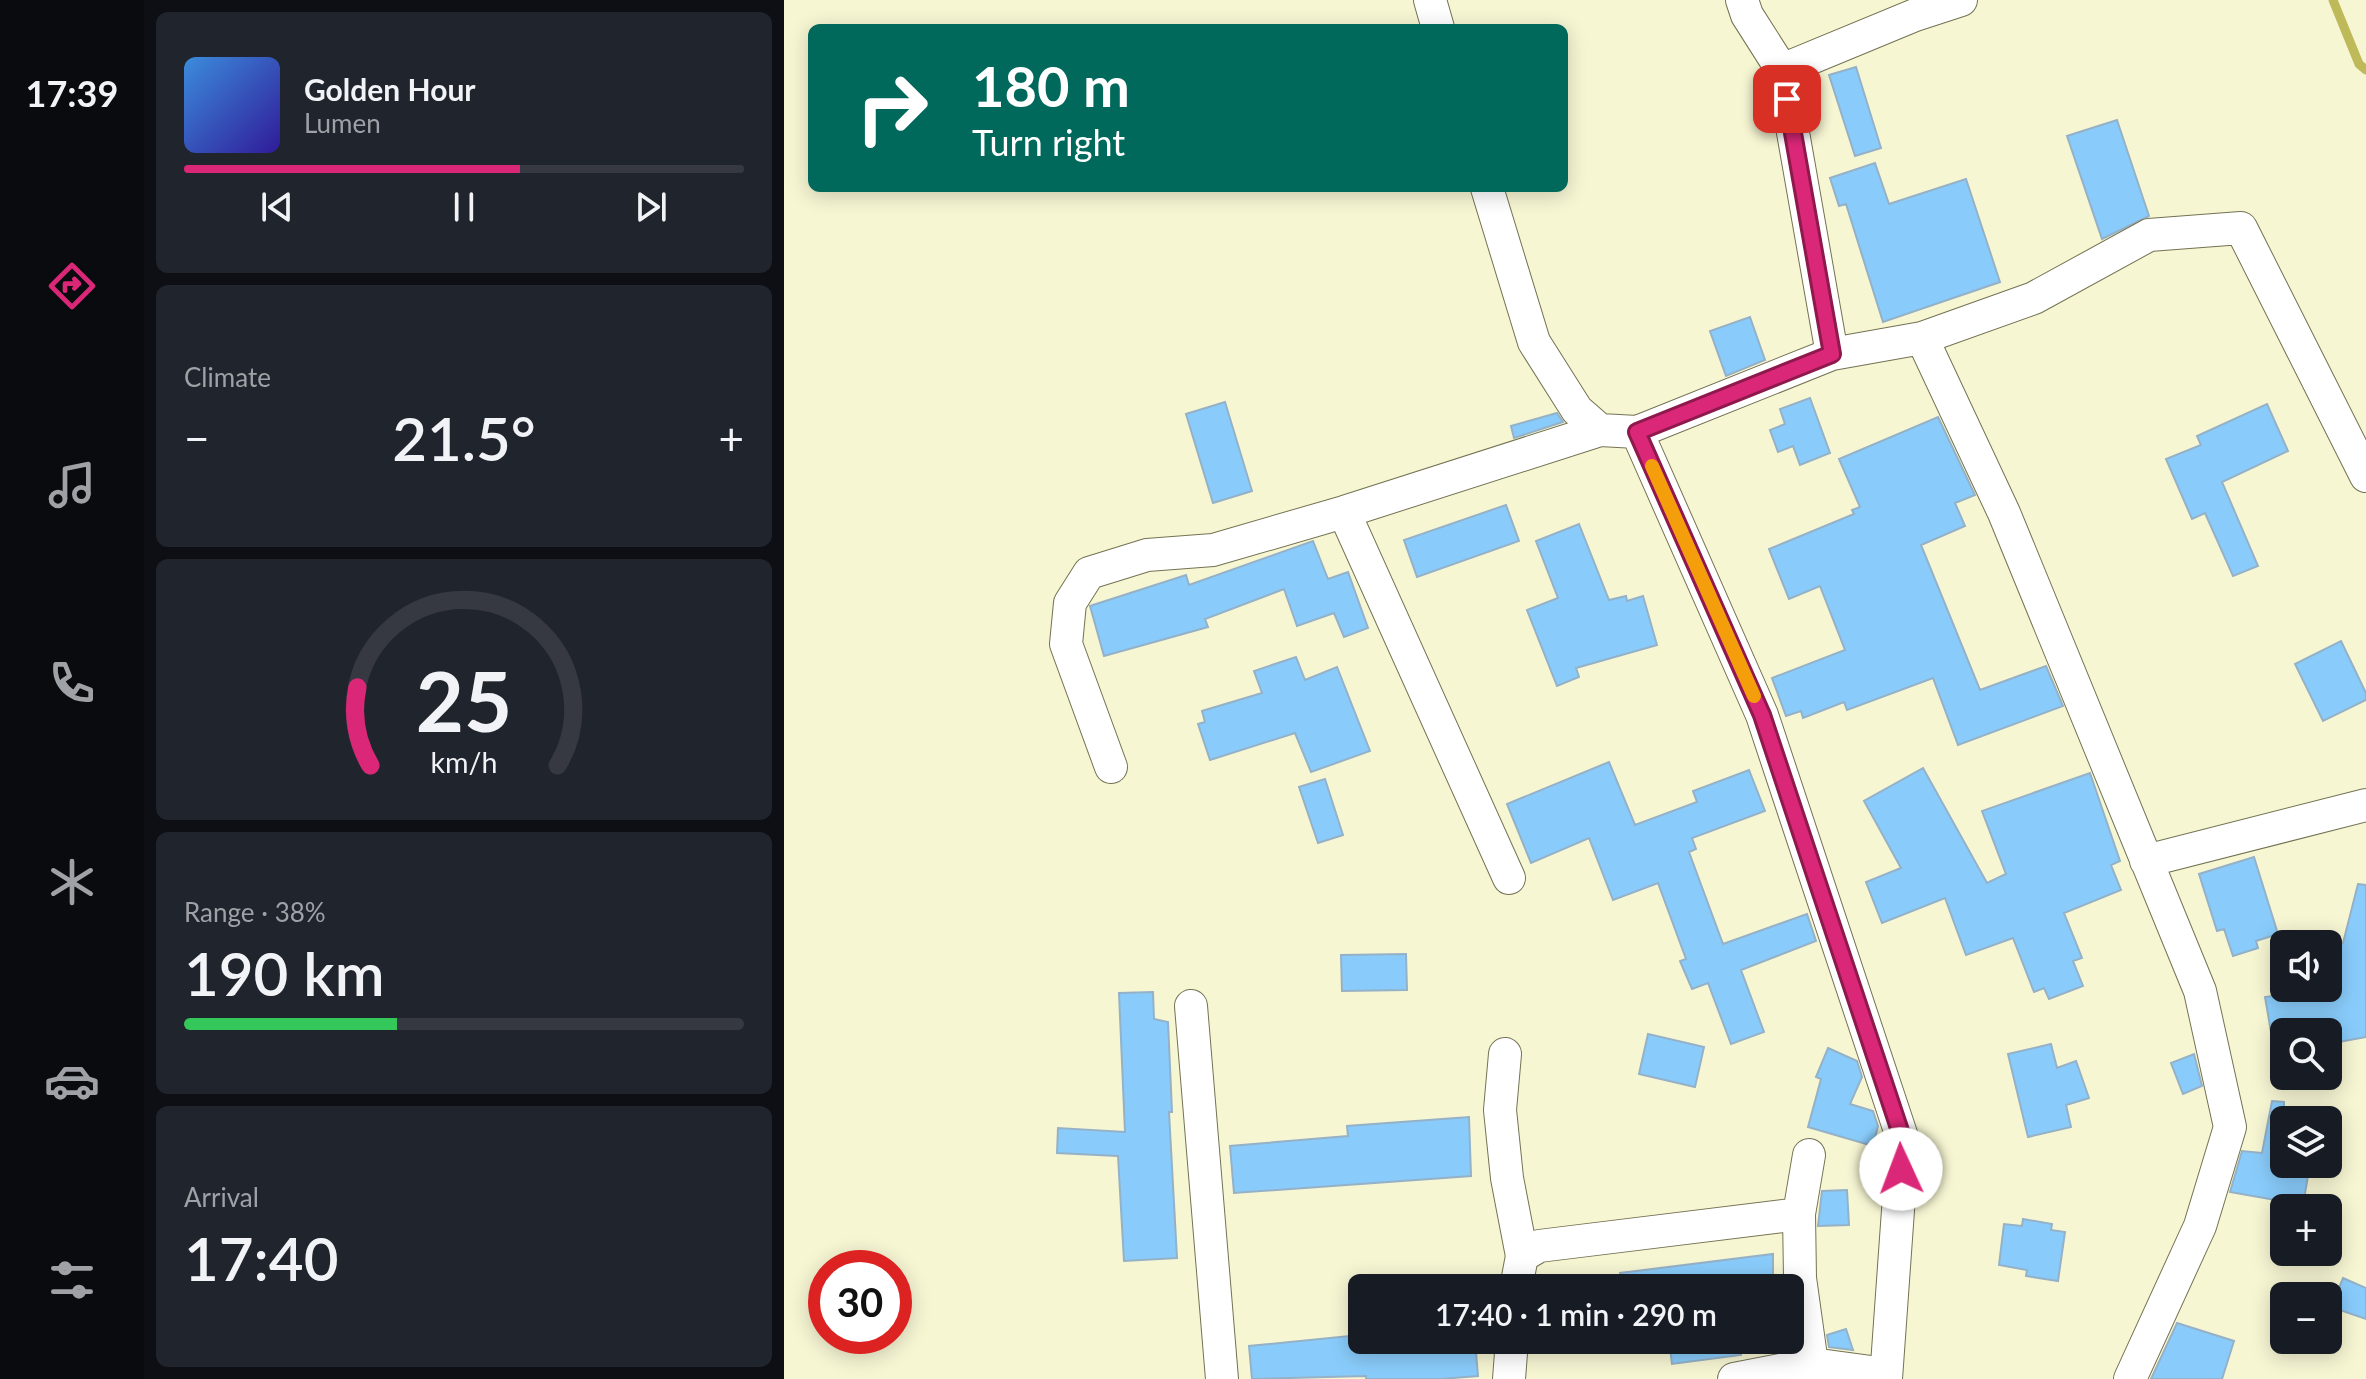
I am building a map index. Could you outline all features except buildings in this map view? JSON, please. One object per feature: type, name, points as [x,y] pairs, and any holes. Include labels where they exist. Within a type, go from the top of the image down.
[{"type":"street","points":[[1430,0],[1437,24]]},
{"type":"street","points":[[1742,0],[1747,15],[1782,70],[1832,354]]},
{"type":"street","points":[[1782,70],[1915,15],[1961,0]]},
{"type":"street","points":[[1488,192],[1534,342],[1577,410],[1600,430]]},
{"type":"street","points":[[1111,767],[1066,644],[1070,603],[1089,573],[1147,555],[1213,550],[1344,512],[1600,430],[1637,432],[1832,354],[1922,338],[2034,298],[2149,235],[2241,228],[2366,476]]},
{"type":"street","points":[[1922,338],[2004,513],[2200,991],[2230,1127],[2200,1226],[2130,1379]]},
{"type":"street","points":[[1637,432],[1762,715],[1903,1140],[1886,1376],[1812,1364],[1734,1379]]},
{"type":"street","points":[[1344,512],[1509,878]]},
{"type":"street","points":[[2146,861],[2366,805]]},
{"type":"street","points":[[1191,1006],[1222,1379]]},
{"type":"street","points":[[1505,1054],[1500,1110],[1507,1178],[1522,1256],[1519,1274]]},
{"type":"street","points":[[1809,1155],[1799,1214],[1800,1278],[1812,1364]]},
{"type":"street","points":[[1522,1256],[1539,1246],[1799,1214]]},
{"type":"street","points":[[1509,1379],[1511,1354]]},
{"type":"waterway","points":[[2333,0],[2359,64],[2366,70]]},
{"type":"slow traffic","points":[[1652,466],[1754,696]]},
{"type":"route","points":[[1787,99],[1832,354],[1637,432],[1762,715],[1903,1140],[1901,1169]]}]
